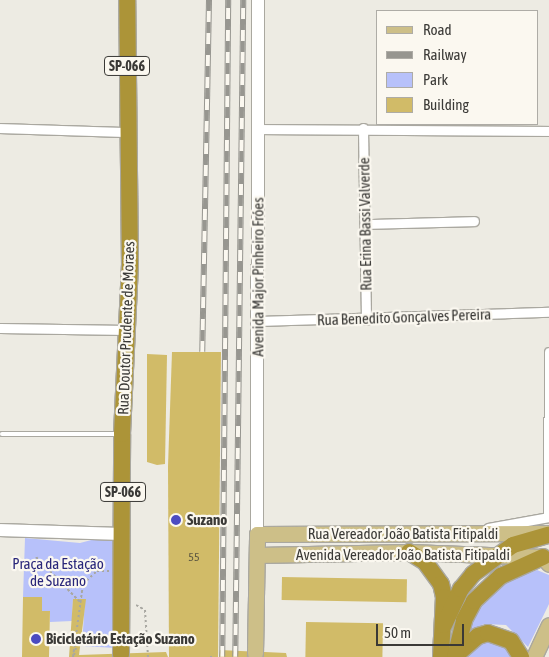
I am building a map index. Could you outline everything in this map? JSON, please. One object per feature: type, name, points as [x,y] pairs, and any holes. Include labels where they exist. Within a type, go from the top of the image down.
[{"type":"highway","name":"Rua Doutor Prudente de Moraes","points":[[121,648],[123,571],[122,434],[130,266],[126,0]]},
{"type":"highway","points":[[444,625],[461,589],[496,555],[526,540],[549,534]]},
{"type":"highway","points":[[408,552],[425,562],[442,584],[444,625],[450,657]]},
{"type":"highway","points":[[450,657],[464,620],[474,601],[501,576],[547,559]]},
{"type":"highway","points":[[450,657],[478,636],[488,633],[511,641],[521,657]]},
{"type":"main road","name":"Rua Vereador João Batista Fitipaldi","points":[[257,534],[549,534]]},
{"type":"main road","name":"Avenida Major Pinheiro Fróes","points":[[255,653],[257,534]]},
{"type":"main road","name":"Avenida Vereador João Batista Fitipaldi","points":[[256,555],[408,552],[547,559]]},
{"type":"main road","points":[[534,657],[549,625]]},
{"type":"street","name":"Avenida Major Pinheiro Fróes","points":[[257,534],[258,0]]},
{"type":"street","points":[[0,128],[127,132]]},
{"type":"street","points":[[258,129],[363,128],[549,131]]},
{"type":"street","name":"Rua Erina Bassi Valverde","points":[[363,128],[367,224],[366,320]]},
{"type":"street","points":[[367,224],[474,220]]},
{"type":"street","name":"Rua Benedito Gonçalves Pereira","points":[[258,321],[366,320],[549,312]]},
{"type":"street","points":[[0,328],[127,330]]},
{"type":"street","points":[[470,535],[489,527],[548,517],[549,352]]},
{"type":"street","points":[[0,530],[123,534]]},
{"type":"lane","points":[[2,434],[122,434]]},
{"type":"path","points":[[36,557],[80,602]]},
{"type":"path","points":[[73,657],[83,584],[97,571],[123,571]]},
{"type":"path","points":[[145,610],[148,657]]},
{"type":"path","points":[[73,657],[77,644],[121,648]]},
{"type":"green space","name":"Praça da Estação de Suzano","points":[[25,538],[80,543],[99,538],[114,538],[116,648],[82,646],[85,599],[73,599],[72,621],[50,622],[50,611],[42,611],[42,597],[23,597]]},
{"type":"green space","points":[[537,570],[549,575],[549,604],[528,647],[506,625],[484,624],[467,633],[477,611],[501,584]]},
{"type":"green space","points":[[485,636],[506,645],[512,657],[461,657]]},
{"type":"building","name":"Suzano","points":[[172,352],[221,352],[218,657],[169,657],[168,466]]},
{"type":"building","points":[[147,354],[167,355],[165,464],[157,465],[147,462]]},
{"type":"building","points":[[282,577],[407,579],[407,602],[282,600]]},
{"type":"building","name":"Bicicletário Estação Suzano","points":[[23,597],[42,597],[42,611],[50,611],[49,657],[22,657]]},
{"type":"building","points":[[73,599],[86,599],[79,655],[166,652],[168,657],[69,657]]},
{"type":"building","points":[[306,622],[383,623],[382,657],[305,657]]},
{"type":"building","points":[[220,650],[286,653],[287,657],[219,657]]},
{"type":"railway","points":[[202,352],[209,0]]},
{"type":"railway","points":[[222,657],[228,0]]},
{"type":"railway","points":[[235,657],[243,0]]},
{"type":"place","name":"Suzano","points":[[176,520]]},
{"type":"place","name":"Bicicletário Estação Suzano","points":[[36,639]]}]
